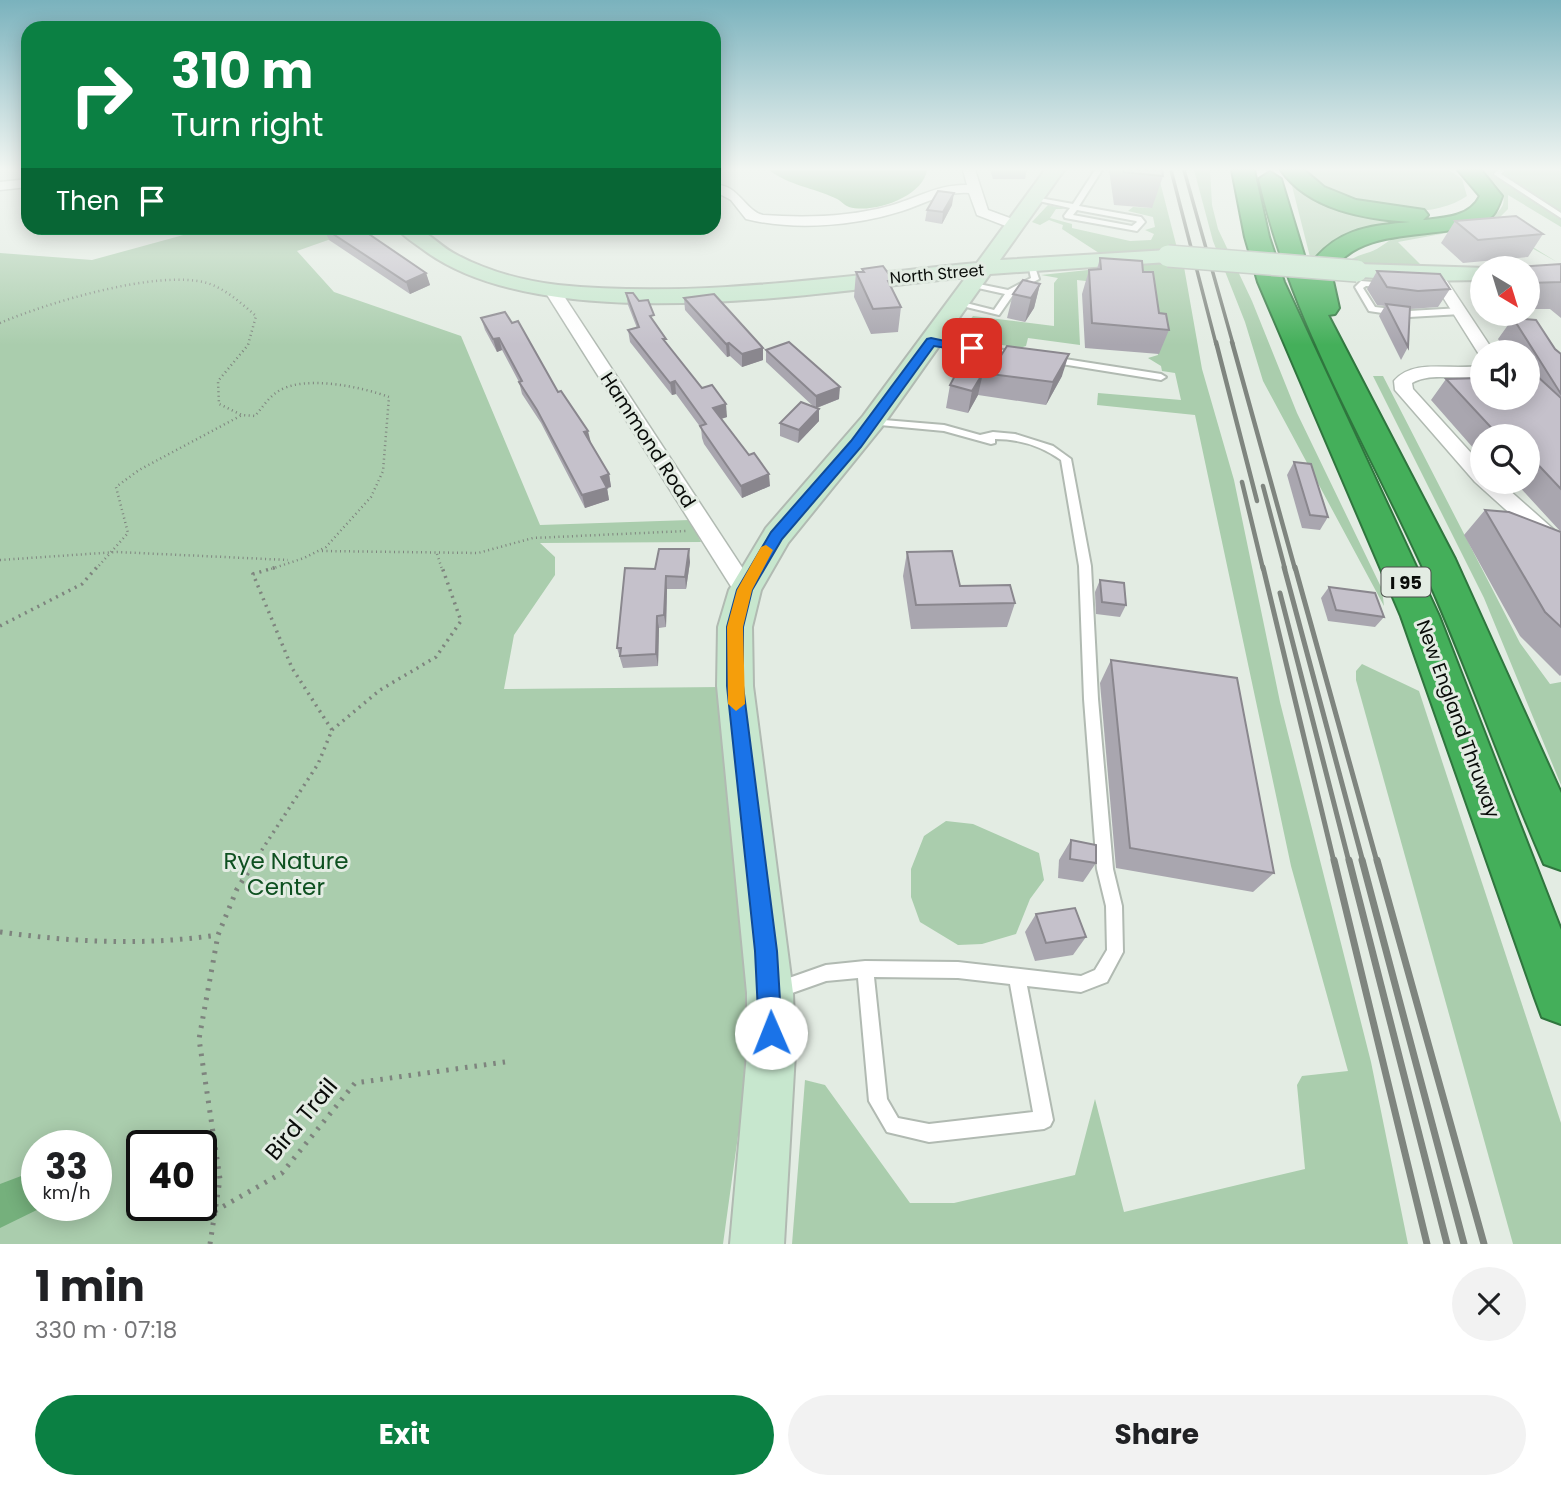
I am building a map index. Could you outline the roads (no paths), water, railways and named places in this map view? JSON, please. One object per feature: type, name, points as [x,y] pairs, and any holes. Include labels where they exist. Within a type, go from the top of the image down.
[{"type":"highway","name":"New England Thruway","points":[[1253,228],[1271,282],[1321,399],[1420,617],[1561,998]]},
{"type":"highway","name":"New England Thruway","points":[[1283,228],[1302,284],[1470,631],[1561,848]]},
{"type":"highway","points":[[1395,475],[1322,298],[1318,272],[1331,252],[1356,239],[1422,228]]},
{"type":"highway","points":[[1230,230],[1261,302],[1296,364],[1321,399]]},
{"type":"street","points":[[757,1244],[771,1054],[770,993],[735,686],[735,627],[745,590],[776,536],[873,422],[1014,228]]},
{"type":"street","name":"North Street","points":[[416,235],[456,262],[492,276],[552,290],[603,295],[681,297],[977,277],[1031,266],[1168,256],[1436,283],[1470,275]]},
{"type":"street","points":[[1436,283],[1461,311],[1479,340]]},
{"type":"street","name":"Hammond Road","points":[[552,290],[745,590]]},
{"type":"street","points":[[1470,374],[1427,370],[1414,372],[1403,381],[1404,390],[1470,464]]},
{"type":"street","points":[[1501,494],[1561,548]]},
{"type":"lane","points":[[958,304],[996,313],[1010,293],[1035,279],[1031,266]]},
{"type":"lane","points":[[977,277],[1010,293]]},
{"type":"lane","points":[[1394,285],[1360,277],[1359,287],[1372,309],[1377,311],[1409,314],[1461,311]]},
{"type":"lane","points":[[931,342],[1026,356]]},
{"type":"lane","points":[[1040,358],[1161,377]]},
{"type":"lane","points":[[770,993],[825,974],[865,970],[958,970],[1081,984],[1101,976],[1115,952],[1114,906],[1104,856],[1091,699],[1085,566],[1066,459],[1046,447],[1027,443],[1017,446],[984,437],[950,432],[932,433],[918,428],[873,422]]},
{"type":"lane","points":[[865,970],[878,1101],[893,1126],[929,1133],[1044,1119],[1017,977]]},
{"type":"railway","points":[[1186,228],[1216,344]]},
{"type":"railway","points":[[1200,228],[1233,344]]},
{"type":"railway","points":[[1216,342],[1257,501]]},
{"type":"railway","points":[[1232,342],[1295,569]]},
{"type":"railway","points":[[1242,482],[1263,569]]},
{"type":"railway","points":[[1263,486],[1285,569]]},
{"type":"railway","points":[[1263,567],[1334,862]]},
{"type":"railway","points":[[1284,567],[1363,862]]},
{"type":"railway","points":[[1295,567],[1377,862]]},
{"type":"railway","points":[[1280,593],[1349,862]]},
{"type":"railway","points":[[1334,860],[1427,1244]]},
{"type":"railway","points":[[1349,860],[1447,1244]]},
{"type":"railway","points":[[1362,860],[1464,1244]]},
{"type":"railway","points":[[1377,860],[1484,1244]]},
{"type":"park label","name":"Rye Nature Center","points":[[286,874]]}]
